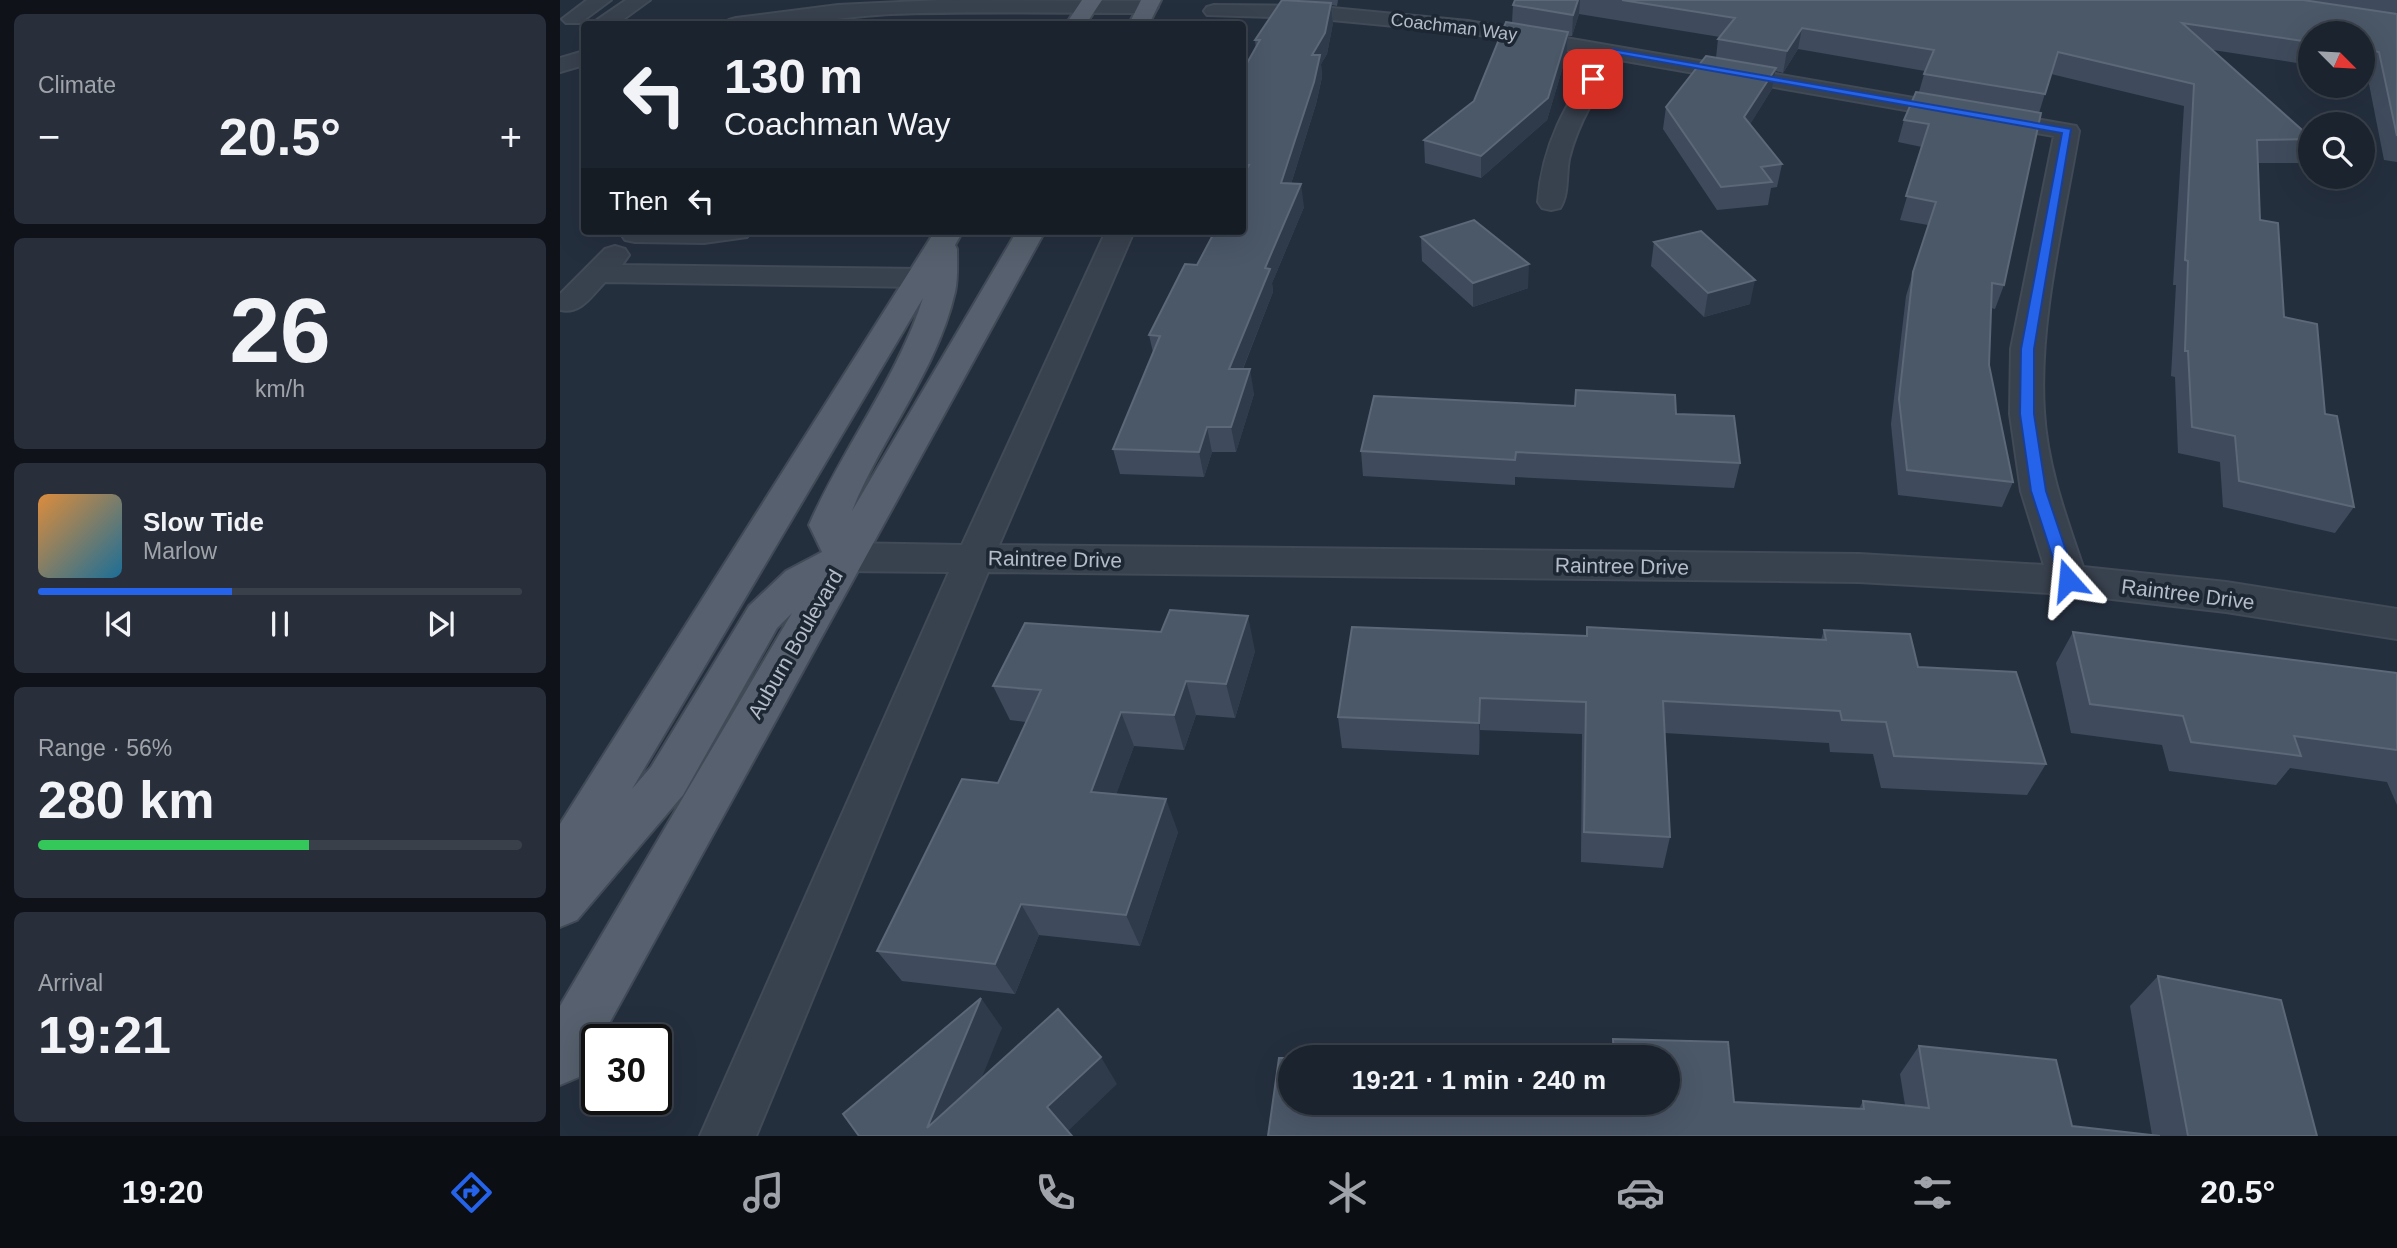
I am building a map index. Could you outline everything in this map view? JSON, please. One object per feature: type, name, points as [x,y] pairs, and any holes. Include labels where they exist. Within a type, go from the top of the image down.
[{"type":"main road","points":[[560,904],[667,781],[763,617],[800,581],[844,557],[828,525],[841,489],[916,356],[940,291],[946,235]]},
{"type":"main road","points":[[560,866],[946,235]]},
{"type":"main road","name":"Auburn Boulevard","points":[[560,1058],[1029,235]]},
{"type":"street","points":[[575,20],[584,0]]},
{"type":"street","points":[[575,20],[601,0]]},
{"type":"street","points":[[575,20],[626,0]]},
{"type":"street","points":[[608,21],[640,0]]},
{"type":"street","points":[[742,21],[762,11],[816,12],[878,8],[1146,11]]},
{"type":"street","name":"Coachman Way","points":[[1213,12],[1311,12],[1468,27],[2067,131],[2027,349],[2027,414],[2039,491],[2068,580]]},
{"type":"street","points":[[1551,202],[1551,177],[1558,149],[1574,110],[1615,51]]},
{"type":"street","points":[[560,65],[581,59]]},
{"type":"street","points":[[568,303],[634,235]]},
{"type":"street","points":[[728,1136],[974,559],[1118,235]]},
{"type":"street","points":[[598,273],[920,278]]},
{"type":"street","name":"Raintree Drive","points":[[844,557],[1859,569],[2068,580],[2225,597],[2397,624]]},
{"type":"building","points":[[1282,0],[1331,3],[1325,33],[1312,55],[1320,55],[1314,82],[1281,183],[1301,184],[1265,268],[1270,269],[1229,369],[1250,369],[1231,427],[1207,427],[1199,452],[1113,449],[1160,336],[1149,335],[1185,264],[1197,265],[1213,235],[1246,235],[1246,170],[1249,165],[1246,165],[1246,65],[1260,40],[1255,40]]},
{"type":"building","points":[[1515,0],[1578,0],[1573,15],[1513,5]]},
{"type":"building","points":[[1622,0],[2303,0],[2397,14],[2397,136],[2379,52],[2375,51],[2375,21],[2298,21],[2298,40],[2182,23],[2298,126],[2298,139],[2257,140],[2260,220],[2278,223],[2284,317],[2317,324],[2325,414],[2337,416],[2354,507],[2239,481],[2235,436],[2192,427],[2188,351],[2185,351],[2188,261],[2185,260],[2194,84],[2058,52],[2045,94],[1924,74],[1934,50],[1802,28],[1787,51],[1718,39],[1735,18]]},
{"type":"building","points":[[1506,22],[1568,32],[1548,98],[1481,156],[1424,140],[1474,101]]},
{"type":"building","points":[[1706,56],[1776,68],[1744,117],[1782,164],[1761,167],[1772,182],[1721,187],[1666,107]]},
{"type":"building","points":[[1916,92],[2041,113],[2004,285],[1992,283],[1989,365],[2013,482],[1907,470],[1899,399],[1913,272],[1936,202],[1906,196],[1929,124],[1904,120]]},
{"type":"building","points":[[1474,220],[1529,264],[1473,283],[1421,237]]},
{"type":"building","points":[[1701,231],[1755,280],[1708,293],[1654,242]]},
{"type":"building","points":[[1576,390],[1675,395],[1676,414],[1734,416],[1740,463],[1516,452],[1515,460],[1361,451],[1374,396],[1575,406]]},
{"type":"building","points":[[1170,610],[1248,616],[1226,684],[1186,681],[1174,715],[1121,712],[1091,792],[1166,799],[1126,915],[1021,904],[995,964],[877,951],[962,779],[998,783],[1041,690],[993,686],[1025,623],[1161,632]]},
{"type":"building","points":[[1352,627],[1587,636],[1587,627],[1826,640],[1824,630],[1910,634],[1918,667],[2016,672],[2046,764],[1894,756],[1886,722],[1842,720],[1840,711],[1663,701],[1670,837],[1584,832],[1586,702],[1480,698],[1479,723],[1338,717]]},
{"type":"building","points":[[2073,632],[2397,673],[2397,750],[2294,736],[2301,756],[2191,742],[2183,716],[2090,704]]},
{"type":"building","points":[[2158,976],[2281,1000],[2317,1136],[2188,1136]]},
{"type":"building","points":[[981,998],[927,1128],[1058,1009],[1101,1057],[1047,1107],[1072,1136],[859,1136],[843,1114]]},
{"type":"building","points":[[1613,1039],[1728,1042],[1734,1102],[1864,1109],[1863,1101],[1929,1108],[1919,1046],[2056,1060],[2072,1126],[2160,1136],[1268,1136],[1278,1065],[1278,1115],[1680,1115],[1680,1045],[1613,1045]]},
{"type":"route","points":[[1593,79],[1615,51],[2067,131],[2027,349],[2027,414],[2039,491],[2068,580]]}]
